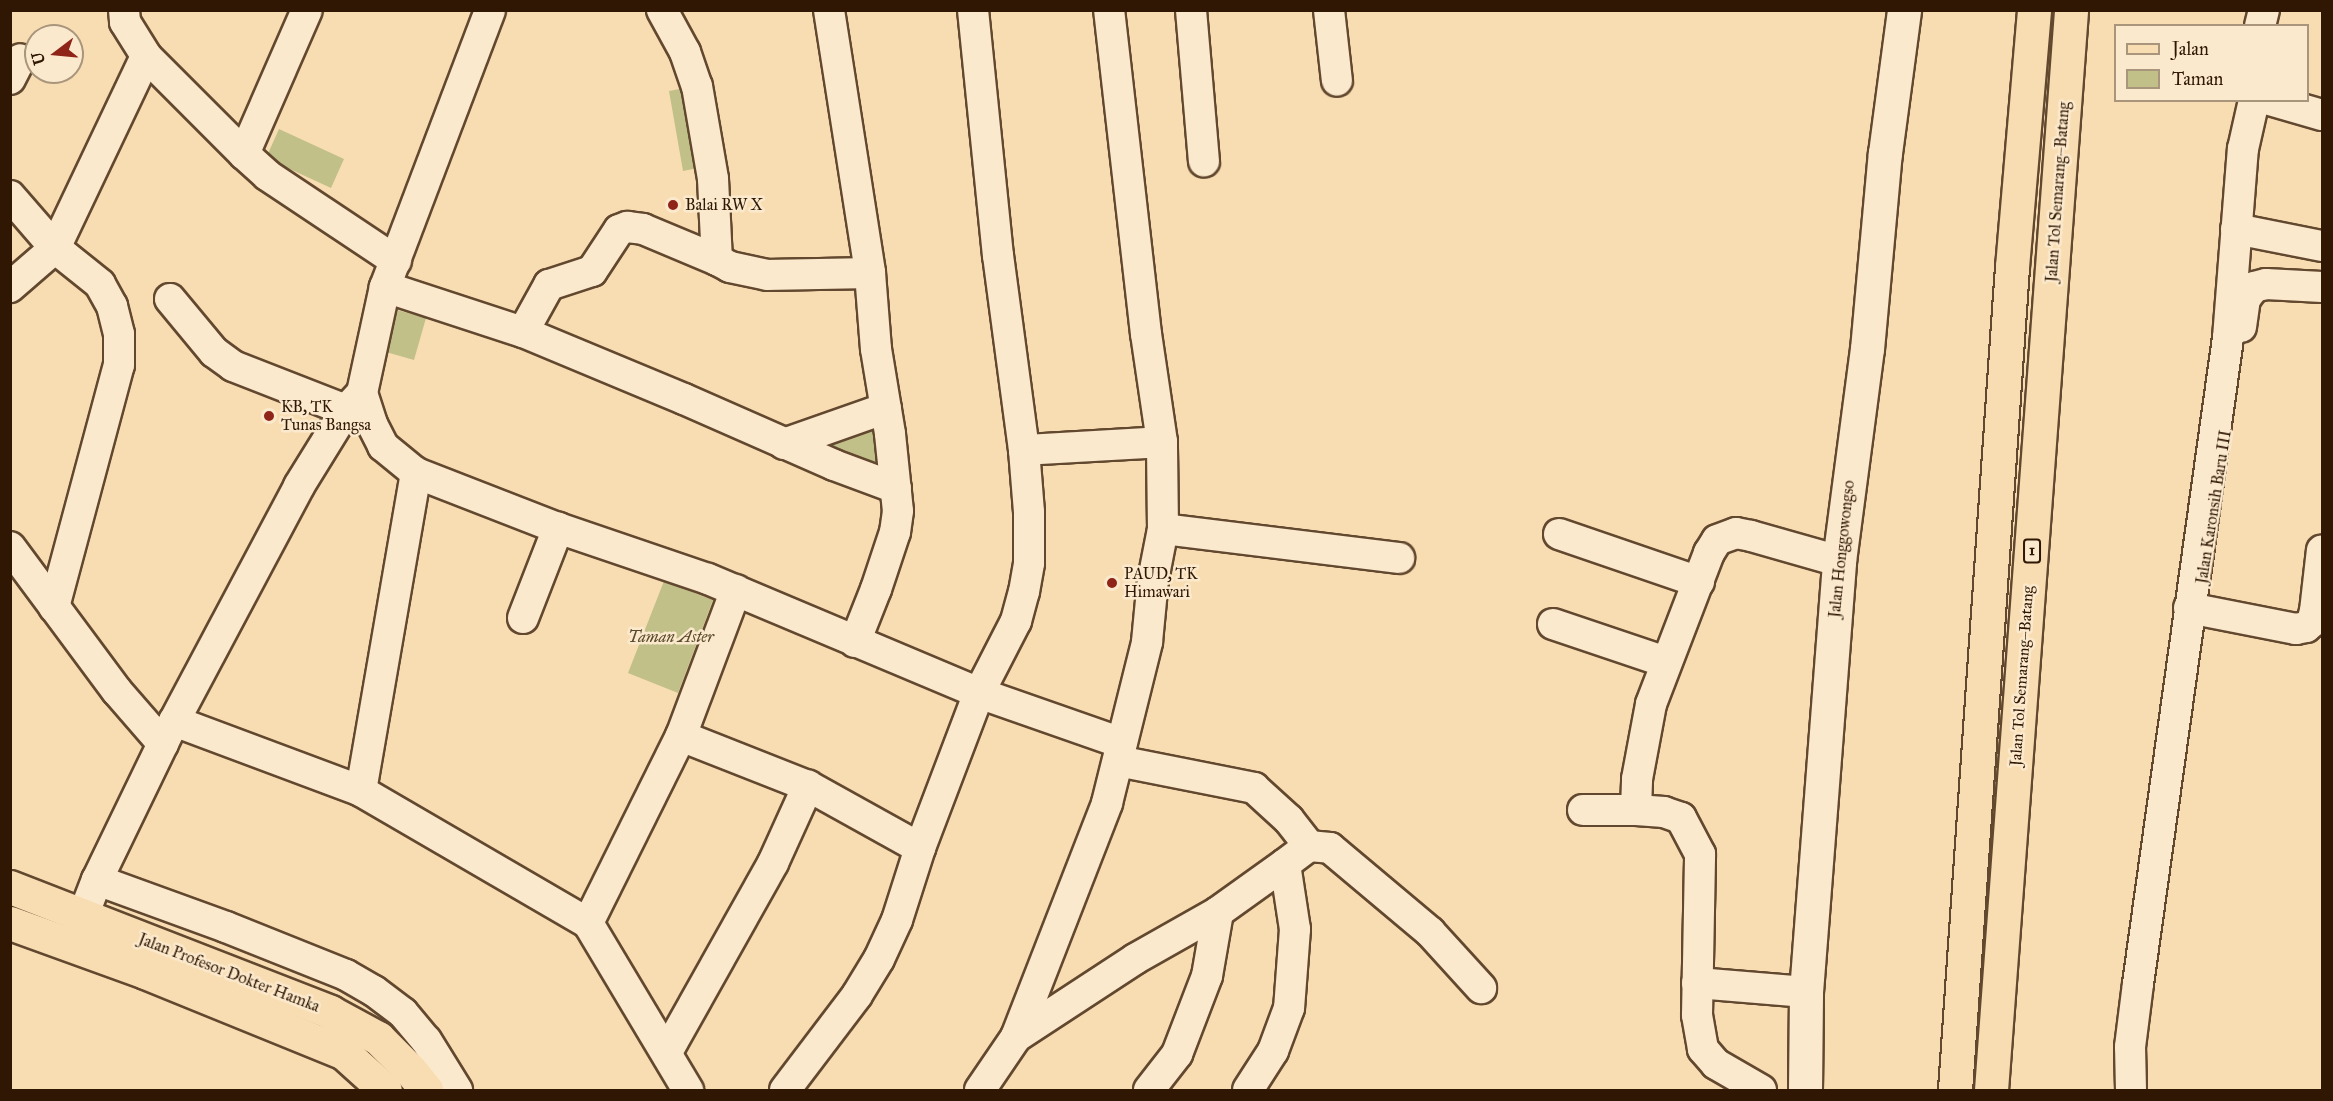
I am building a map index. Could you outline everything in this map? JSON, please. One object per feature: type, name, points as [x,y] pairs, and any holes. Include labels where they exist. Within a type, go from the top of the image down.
[{"type":"main road","points":[[1955,1090],[2011,279],[2034,10]]},
{"type":"main road","name":"Jalan Tol Semarang–Batang","points":[[1991,1090],[2071,10]]},
{"type":"main road","name":"Jalan Profesor Dokter Hamka","points":[[10,887],[330,1012],[378,1038],[410,1070],[426,1090]]},
{"type":"main road","name":"Jalan Profesor Dokter Hamka","points":[[10,922],[145,972],[344,1053],[385,1090]]},
{"type":"street","points":[[124,10],[125,22],[146,56],[244,154],[267,176],[391,274],[784,444],[896,488]]},
{"type":"street","points":[[244,154],[308,10]]},
{"type":"street","points":[[83,916],[169,733],[299,486],[354,401],[391,274],[490,10]]},
{"type":"street","points":[[663,10],[685,52],[697,86],[713,179],[717,260]]},
{"type":"street","points":[[829,10],[870,273],[875,338],[898,511],[895,532],[855,642]]},
{"type":"street","points":[[785,1090],[857,995],[879,959],[897,920],[920,848],[979,693],[1016,621],[1024,592],[1029,563],[1029,512],[1024,450],[998,256],[973,10]]},
{"type":"street","points":[[981,1090],[1016,1036],[1107,803],[1147,642],[1153,580],[1163,529],[1162,442],[1146,334],[1109,10]]},
{"type":"street","points":[[1191,10],[1204,161]]},
{"type":"street","points":[[1329,10],[1337,81]]},
{"type":"street","name":"Jalan Honggowongso","points":[[1805,1090],[1806,992],[1839,561],[1867,349],[1885,153],[1904,10]]},
{"type":"street","points":[[10,287],[55,248],[146,56]]},
{"type":"street","points":[[2131,1090],[2130,1047],[2193,608],[2228,338],[2243,149],[2254,102]]},
{"type":"street","points":[[2277,102],[2322,115]]},
{"type":"street","points":[[10,196],[55,248],[100,284],[112,306],[119,334],[119,365],[54,606]]},
{"type":"street","points":[[523,333],[549,285],[592,271],[619,230],[627,227],[644,229],[730,267],[767,275],[870,273]]},
{"type":"street","points":[[2236,229],[2322,246]]},
{"type":"street","name":"Jalan Karonsih Baru III","points":[[2193,608],[2245,299],[2254,287],[2266,284],[2322,287]]},
{"type":"street","points":[[170,299],[214,352],[233,366],[354,401],[372,424],[383,446],[416,473],[558,528],[736,590],[1120,752],[1254,788],[1289,820],[1309,846]]},
{"type":"street","points":[[784,444],[886,408]]},
{"type":"street","points":[[1024,450],[1162,442]]},
{"type":"street","points":[[361,791],[416,473]]},
{"type":"street","points":[[523,618],[558,528]]},
{"type":"street","points":[[1163,529],[1399,558]]},
{"type":"street","points":[[1559,534],[1699,582]]},
{"type":"street","points":[[1636,810],[1637,779],[1651,704],[1699,582],[1708,552],[1717,540],[1736,534],[1839,561]]},
{"type":"street","points":[[10,547],[117,691],[169,733],[361,791],[588,923],[688,1090]]},
{"type":"street","points":[[2193,608],[2296,629],[2306,627],[2312,622],[2315,611],[2322,550]]},
{"type":"street","points":[[588,923],[681,736],[736,590]]},
{"type":"street","points":[[1554,624],[1666,662]]},
{"type":"street","points":[[681,736],[808,786],[920,848]]},
{"type":"street","points":[[667,1052],[773,863],[808,786]]},
{"type":"street","points":[[1583,810],[1664,812],[1681,818],[1700,854],[1697,1015],[1703,1049],[1716,1064],[1761,1090]]},
{"type":"street","points":[[1016,1036],[1135,959],[1218,912],[1309,846],[1330,848],[1430,932],[1481,988]]},
{"type":"street","points":[[1248,1090],[1273,1051],[1289,1008],[1295,929],[1285,864]]},
{"type":"street","points":[[98,880],[237,931],[346,975],[375,991],[403,1013],[426,1040],[457,1090]]},
{"type":"street","points":[[1149,1090],[1177,1054],[1207,976],[1218,912]]},
{"type":"street","points":[[1697,983],[1806,992]]},
{"type":"green space","points":[[690,87],[703,167],[683,171],[669,91]]},
{"type":"green space","points":[[279,129],[344,159],[331,188],[266,158]]},
{"type":"green space","points":[[397,310],[426,318],[414,360],[386,352]]},
{"type":"green space","points":[[879,421],[888,475],[811,447]]},
{"type":"green space","name":"Taman Aster","points":[[664,581],[713,600],[678,693],[628,673]]},
{"type":"place","name":"Balai RW X","points":[[673,205]]},
{"type":"place","name":"KB, TK Tunas Bangsa","points":[[269,416]]},
{"type":"place","name":"PAUD, TK Himawari","points":[[1112,583]]}]
